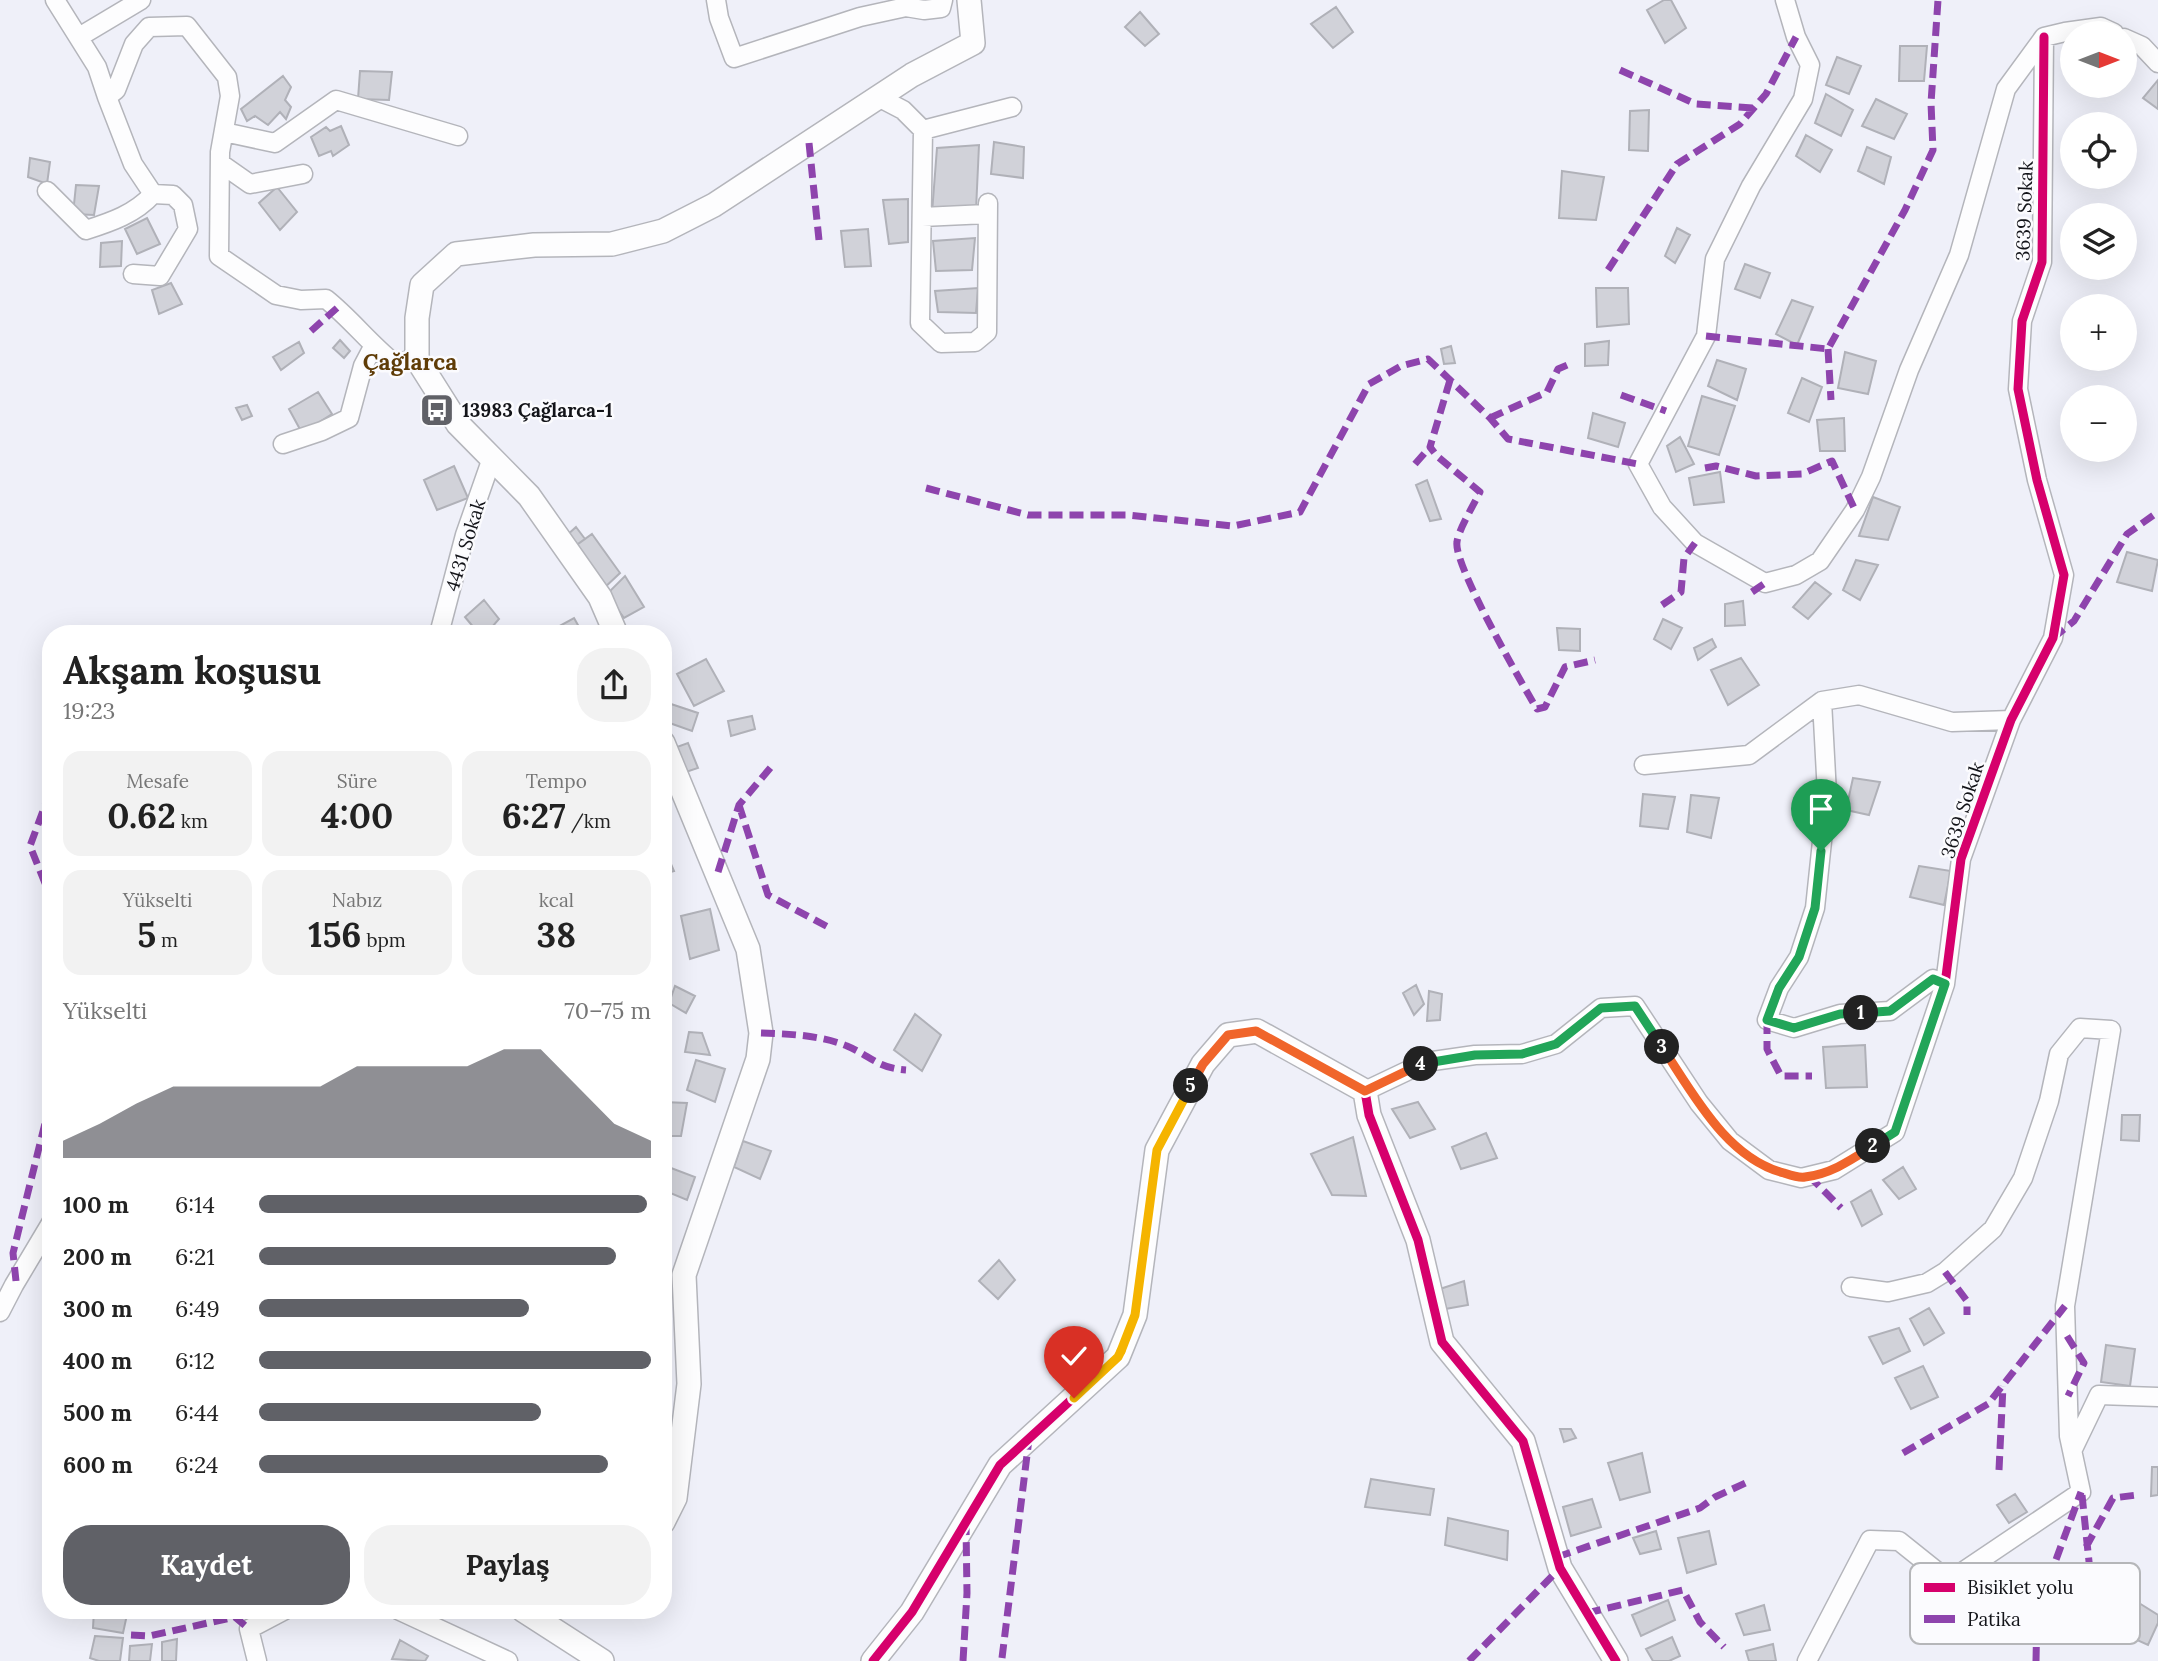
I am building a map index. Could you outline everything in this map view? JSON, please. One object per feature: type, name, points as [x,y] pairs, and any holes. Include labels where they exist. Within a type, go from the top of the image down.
[{"type":"street","points":[[55,0],[97,67],[133,164],[153,194]]},
{"type":"street","points":[[79,37],[141,0]]},
{"type":"street","points":[[716,0],[719,18],[734,58],[860,18],[906,7],[924,10],[941,8],[943,0]]},
{"type":"street","points":[[612,625],[600,597],[529,496],[458,424],[417,359],[417,318],[422,285],[456,254],[534,245],[612,244],[663,231],[713,205],[912,75],[972,43],[969,0]]},
{"type":"street","points":[[1785,0],[1796,37],[1810,65],[1803,99],[1751,186],[1715,259],[1706,335],[1638,464],[1662,507],[1695,543],[1765,583],[1796,575],[1820,561],[1855,510],[1871,477],[1909,370],[1959,255],[2006,89],[2045,37],[2060,33]]},
{"type":"street","points":[[107,97],[116,90],[134,44],[149,27],[187,26],[227,77],[230,96],[220,163],[219,256],[276,295],[301,300],[326,299],[344,314],[373,347],[394,363],[417,359]]},
{"type":"street","name":"3639 Sokak","points":[[1365,1091],[1426,1062],[1475,1055],[1522,1054],[1556,1044],[1601,1008],[1635,1006],[1699,1103],[1730,1141],[1769,1170],[1801,1178],[1834,1170],[1895,1132],[1945,984],[1961,859],[2011,720],[2053,638],[2064,575],[2037,481],[2018,389],[2022,321],[2042,262],[2045,37]]},
{"type":"street","points":[[2137,44],[2158,63]]},
{"type":"street","points":[[878,97],[904,110],[923,130],[920,323],[941,343],[975,342],[987,332],[988,209],[922,217]]},
{"type":"street","points":[[224,132],[275,143],[336,100],[458,136]]},
{"type":"street","points":[[923,130],[1012,107]]},
{"type":"street","points":[[220,163],[250,184],[303,173]]},
{"type":"street","points":[[47,191],[86,230],[142,206],[153,194]]},
{"type":"street","points":[[133,274],[160,276],[188,229],[183,205],[173,195],[153,194]]},
{"type":"street","points":[[283,444],[322,431],[349,418],[363,366],[373,347]]},
{"type":"street","name":"4431 Sokak","points":[[441,625],[465,535],[492,458]]},
{"type":"street","points":[[1644,765],[1749,755],[1822,701],[1859,695],[1952,722],[2011,720]]},
{"type":"street","points":[[1822,701],[1827,794],[1815,908],[1799,957],[1779,988],[1767,1020],[1794,1028],[1840,1014],[1890,1011],[1933,979],[1945,984]]},
{"type":"street","points":[[672,765],[748,948],[761,1033],[758,1059],[684,1275],[690,1384],[672,1504]]},
{"type":"street","points":[[1851,1287],[1888,1292],[1927,1283],[1945,1272],[1993,1229],[2023,1178],[2049,1101],[2059,1054],[2080,1028],[2111,1030],[2065,1306],[2069,1436],[2081,1492],[1976,1563]]},
{"type":"street","points":[[873,1661],[912,1612],[1000,1465],[1118,1357],[1135,1315],[1157,1150],[1203,1064],[1228,1035],[1256,1031],[1365,1091],[1368,1115],[1419,1240],[1442,1342],[1523,1441],[1560,1568],[1616,1661]]},
{"type":"street","points":[[0,1312],[42,1238]]},
{"type":"street","points":[[2073,1449],[2099,1395],[2158,1397]]},
{"type":"street","points":[[1807,1661],[1870,1540],[1899,1541],[1926,1563]]},
{"type":"street","points":[[257,1661],[249,1629],[268,1619]]},
{"type":"street","points":[[417,1619],[508,1661]]},
{"type":"street","points":[[537,1619],[602,1661]]},
{"type":"building","points":[[1664,0],[1671,0],[1686,28],[1665,43],[1647,10]]},
{"type":"building","points":[[1336,7],[1353,32],[1333,48],[1311,24]]},
{"type":"building","points":[[1140,12],[1159,34],[1145,46],[1125,27]]},
{"type":"building","points":[[1900,46],[1927,46],[1924,81],[1899,81]]},
{"type":"building","points":[[1837,57],[1861,66],[1849,94],[1826,85]]},
{"type":"building","points":[[360,71],[392,72],[389,100],[358,99]]},
{"type":"building","points":[[283,76],[291,87],[285,100],[291,107],[286,119],[280,112],[268,125],[255,116],[247,121],[241,109]]},
{"type":"building","points":[[2158,80],[2158,109],[2143,98]]},
{"type":"building","points":[[1826,94],[1853,110],[1841,136],[1815,123]]},
{"type":"building","points":[[1876,99],[1907,114],[1894,139],[1862,126]]},
{"type":"building","points":[[1649,110],[1648,151],[1629,150],[1630,111]]},
{"type":"building","points":[[341,126],[349,145],[333,156],[331,151],[319,156],[311,137],[326,127],[330,131]]},
{"type":"building","points":[[1806,135],[1832,150],[1820,172],[1796,156]]},
{"type":"building","points":[[994,142],[1024,147],[1023,178],[991,174]]},
{"type":"building","points":[[979,145],[976,210],[932,213],[937,148]]},
{"type":"building","points":[[1867,147],[1891,157],[1884,184],[1858,171]]},
{"type":"building","points":[[30,158],[50,162],[47,184],[28,177]]},
{"type":"building","points":[[1562,171],[1604,177],[1596,220],[1559,218]]},
{"type":"building","points":[[76,185],[99,186],[94,215],[73,214]]},
{"type":"building","points":[[277,187],[297,212],[280,230],[259,203]]},
{"type":"building","points":[[908,199],[908,242],[889,244],[883,200]]},
{"type":"building","points":[[147,218],[160,244],[137,254],[125,229]]},
{"type":"building","points":[[1677,228],[1690,235],[1675,263],[1665,256]]},
{"type":"building","points":[[868,229],[871,266],[845,267],[841,231]]},
{"type":"building","points":[[975,238],[972,270],[936,271],[933,241]]},
{"type":"building","points":[[122,241],[121,266],[100,267],[101,243]]},
{"type":"building","points":[[1745,264],[1770,273],[1760,298],[1735,289]]},
{"type":"building","points":[[171,283],[182,304],[159,314],[152,290]]},
{"type":"building","points":[[978,288],[976,313],[938,312],[935,291]]},
{"type":"building","points":[[1596,288],[1628,288],[1629,324],[1597,327]]},
{"type":"building","points":[[1792,300],[1813,307],[1797,345],[1776,334]]},
{"type":"building","points":[[340,340],[350,351],[344,358],[333,348]]},
{"type":"building","points":[[1609,341],[1608,365],[1585,366],[1585,344]]},
{"type":"building","points":[[299,342],[304,353],[281,370],[273,357]]},
{"type":"building","points":[[1451,346],[1455,363],[1444,364],[1441,349]]},
{"type":"building","points":[[1845,352],[1876,361],[1868,394],[1838,388]]},
{"type":"building","points":[[1717,360],[1746,369],[1737,400],[1708,386]]},
{"type":"building","points":[[1802,378],[1822,387],[1809,422],[1788,413]]},
{"type":"building","points":[[318,392],[332,414],[302,433],[289,409]]},
{"type":"building","points":[[1702,396],[1735,406],[1719,455],[1688,446]]},
{"type":"building","points":[[247,405],[252,416],[242,420],[236,408]]},
{"type":"building","points":[[1593,413],[1625,423],[1618,447],[1588,438]]},
{"type":"building","points":[[1844,418],[1845,451],[1820,451],[1817,420]]},
{"type":"building","points":[[1680,437],[1694,464],[1676,472],[1667,446]]},
{"type":"building","points":[[454,466],[468,498],[437,510],[424,480]]},
{"type":"building","points":[[1720,472],[1724,502],[1694,505],[1689,478]]},
{"type":"building","points":[[1427,480],[1441,519],[1430,521],[1416,485]]},
{"type":"building","points":[[1873,497],[1900,507],[1888,540],[1859,536]]},
{"type":"building","points":[[576,527],[585,539],[571,549],[565,537]]},
{"type":"building","points":[[592,534],[620,573],[602,590],[571,549]]},
{"type":"building","points":[[2127,552],[2158,560],[2152,591],[2117,582]]},
{"type":"building","points":[[1856,560],[1878,565],[1860,600],[1843,590]]},
{"type":"building","points":[[625,576],[644,607],[624,618],[607,594]]},
{"type":"building","points":[[1815,582],[1831,594],[1808,619],[1793,607]]},
{"type":"building","points":[[484,600],[499,619],[494,625],[472,625],[465,617]]},
{"type":"building","points":[[1743,601],[1745,625],[1725,626],[1725,604]]},
{"type":"building","points":[[574,618],[578,625],[561,625]]},
{"type":"building","points":[[1663,619],[1682,628],[1671,649],[1654,639]]},
{"type":"building","points":[[1557,628],[1580,629],[1580,651],[1559,650]]},
{"type":"building","points":[[1712,639],[1716,647],[1698,660],[1694,648]]},
{"type":"building","points":[[1741,658],[1759,685],[1728,705],[1711,670]]},
{"type":"building","points":[[706,659],[724,691],[694,706],[677,674]]},
{"type":"building","points":[[672,704],[698,713],[692,731],[672,724]]},
{"type":"building","points":[[752,716],[755,729],[731,736],[728,721]]},
{"type":"building","points":[[688,743],[698,768],[683,773],[674,748]]},
{"type":"building","points":[[1853,778],[1880,782],[1869,815],[1846,810]]},
{"type":"building","points":[[1643,794],[1675,797],[1668,829],[1640,826]]},
{"type":"building","points":[[1691,795],[1719,798],[1711,838],[1687,832]]},
{"type":"building","points":[[1919,866],[1951,871],[1944,905],[1910,897]]},
{"type":"building","points":[[710,909],[719,950],[690,959],[681,916]]},
{"type":"building","points":[[1416,985],[1424,1004],[1414,1015],[1403,993]]},
{"type":"building","points":[[675,986],[695,996],[686,1013],[672,1005]]},
{"type":"building","points":[[1429,991],[1442,994],[1440,1020],[1427,1021]]},
{"type":"building","points":[[915,1014],[941,1035],[922,1071],[894,1050]]},
{"type":"building","points":[[689,1032],[702,1033],[710,1055],[685,1052]]},
{"type":"building","points":[[1865,1045],[1867,1087],[1826,1088],[1823,1047]]},
{"type":"building","points":[[696,1060],[725,1069],[715,1102],[687,1090]]},
{"type":"building","points":[[672,1102],[687,1103],[681,1136],[672,1136]]},
{"type":"building","points":[[1418,1102],[1435,1129],[1410,1138],[1392,1109]]},
{"type":"building","points":[[2122,1115],[2140,1115],[2139,1141],[2121,1140]]},
{"type":"building","points":[[1486,1133],[1497,1158],[1461,1169],[1452,1147]]},
{"type":"building","points":[[1353,1137],[1366,1196],[1332,1195],[1311,1154]]},
{"type":"building","points":[[743,1141],[771,1151],[760,1179],[734,1167]]},
{"type":"building","points":[[1903,1167],[1916,1189],[1899,1199],[1883,1180]]},
{"type":"building","points":[[672,1168],[695,1177],[687,1200],[672,1194]]},
{"type":"building","points":[[1871,1190],[1882,1214],[1862,1226],[1851,1202]]},
{"type":"building","points":[[999,1260],[1015,1280],[998,1299],[979,1281]]},
{"type":"building","points":[[1464,1281],[1468,1305],[1445,1309],[1440,1289]]},
{"type":"building","points":[[1929,1308],[1944,1333],[1924,1345],[1910,1319]]},
{"type":"building","points":[[1899,1328],[1910,1351],[1883,1364],[1869,1337]]},
{"type":"building","points":[[2106,1345],[2135,1349],[2130,1386],[2101,1382]]},
{"type":"building","points":[[1923,1366],[1938,1397],[1911,1409],[1895,1378]]},
{"type":"building","points":[[1560,1429],[1571,1429],[1576,1438],[1564,1442]]},
{"type":"building","points":[[1642,1453],[1650,1492],[1620,1500],[1608,1463]]},
{"type":"building","points":[[2152,1467],[2158,1467],[2158,1495],[2151,1496]]},
{"type":"building","points":[[1371,1479],[1434,1489],[1430,1515],[1365,1507]]},
{"type":"building","points":[[2015,1494],[2027,1512],[2009,1523],[1997,1505]]},
{"type":"building","points":[[1592,1499],[1601,1527],[1571,1536],[1563,1507]]},
{"type":"building","points":[[1448,1518],[1508,1531],[1507,1560],[1445,1545]]},
{"type":"building","points":[[1656,1531],[1661,1549],[1640,1554],[1633,1538]]},
{"type":"building","points":[[1709,1531],[1716,1564],[1687,1573],[1678,1538]]},
{"type":"building","points":[[1668,1600],[1675,1620],[1641,1636],[1632,1615]]},
{"type":"building","points":[[2140,1604],[2158,1615],[2158,1623],[2148,1645],[2140,1641]]},
{"type":"building","points":[[1764,1605],[1770,1630],[1744,1635],[1736,1614]]},
{"type":"building","points":[[94,1619],[126,1619],[123,1633],[93,1628]]},
{"type":"building","points":[[95,1636],[123,1638],[120,1661],[90,1658]]},
{"type":"building","points":[[1672,1637],[1680,1656],[1669,1661],[1653,1661],[1646,1649]]},
{"type":"building","points":[[177,1639],[176,1661],[162,1661],[162,1642]]},
{"type":"building","points":[[400,1640],[428,1656],[425,1661],[392,1659]]},
{"type":"building","points":[[152,1644],[150,1661],[129,1661],[130,1646]]},
{"type":"building","points":[[1773,1644],[1776,1661],[1749,1661],[1746,1651]]},
{"type":"marked path","points":[[1706,336],[1828,349],[1905,210],[1933,150],[1931,103],[1938,0]]},
{"type":"marked path","points":[[1608,270],[1677,164],[1740,124],[1766,94],[1796,37]]},
{"type":"marked path","points":[[1620,70],[1696,104],[1753,108]]},
{"type":"marked path","points":[[809,143],[819,240]]},
{"type":"marked path","points":[[311,331],[337,308]]},
{"type":"marked path","points":[[1828,349],[1831,400]]},
{"type":"marked path","points":[[926,488],[1028,515],[1128,515],[1233,526],[1300,512],[1369,384],[1401,366],[1428,359],[1490,418],[1508,439],[1638,464]]},
{"type":"marked path","points":[[1490,418],[1547,392],[1558,369],[1572,363]]},
{"type":"marked path","points":[[1450,380],[1430,447],[1480,492],[1457,542],[1466,574],[1490,624],[1537,709],[1545,707],[1565,667],[1595,660]]},
{"type":"marked path","points":[[1621,395],[1666,411]]},
{"type":"marked path","points":[[1415,464],[1430,447]]},
{"type":"marked path","points":[[1705,468],[1716,466],[1756,476],[1802,474],[1832,461],[1855,510]]},
{"type":"marked path","points":[[2053,638],[2074,621],[2127,534],[2158,512]]},
{"type":"marked path","points":[[1662,605],[1681,592],[1684,558],[1695,543]]},
{"type":"marked path","points":[[1752,592],[1765,583]]},
{"type":"marked path","points":[[718,872],[739,805],[771,767]]},
{"type":"marked path","points":[[739,805],[768,895],[828,927]]},
{"type":"marked path","points":[[42,814],[30,846],[42,876]]},
{"type":"marked path","points":[[1767,1020],[1767,1049],[1781,1076],[1812,1076]]},
{"type":"marked path","points":[[761,1033],[826,1039],[847,1046],[881,1064],[906,1070]]},
{"type":"marked path","points":[[16,1281],[13,1253],[42,1135]]},
{"type":"marked path","points":[[1809,1176],[1841,1208]]},
{"type":"marked path","points":[[1945,1272],[1967,1301],[1967,1315]]},
{"type":"marked path","points":[[1903,1453],[1988,1404],[2065,1306]]},
{"type":"marked path","points":[[2067,1336],[2084,1363],[2068,1396]]},
{"type":"marked path","points":[[1999,1470],[2003,1386]]},
{"type":"marked path","points":[[1002,1658],[1029,1439]]},
{"type":"marked path","points":[[1557,1557],[1700,1508],[1715,1497],[1750,1481]]},
{"type":"marked path","points":[[2055,1563],[2081,1492]]},
{"type":"marked path","points":[[2082,1495],[2089,1563]]},
{"type":"marked path","points":[[2086,1547],[2113,1498],[2137,1495]]},
{"type":"marked path","points":[[963,1661],[967,1593],[966,1526]]},
{"type":"marked path","points":[[1469,1661],[1560,1568]]},
{"type":"marked path","points":[[1587,1613],[1683,1590],[1700,1622],[1724,1647]]},
{"type":"marked path","points":[[131,1635],[149,1636],[226,1619]]},
{"type":"marked path","points":[[237,1619],[249,1629]]},
{"type":"marked path","points":[[2036,1644],[2036,1661]]},
{"type":"cycle path","points":[[1365,1091],[1426,1062],[1475,1055],[1522,1054],[1556,1044],[1601,1008],[1635,1006],[1699,1103],[1730,1141],[1769,1170],[1801,1178],[1834,1170],[1895,1132],[1945,984],[1961,859],[2011,720],[2053,638],[2064,575],[2037,480],[2018,389],[2022,321],[2042,262],[2044,37]]},
{"type":"cycle path","points":[[873,1661],[912,1612],[1000,1465],[1118,1357],[1135,1315],[1157,1150],[1203,1064],[1228,1035],[1257,1031],[1365,1091],[1369,1115],[1418,1240],[1442,1342],[1523,1441],[1560,1568],[1616,1661]]},
{"type":"place","name":"13983 Çağlarca-1","points":[[437,410]]},
{"type":"district","name":"Çağlarca","points":[[410,361]]},
{"type":"route","points":[[1074,1398],[1118,1357],[1135,1315],[1157,1150],[1203,1064],[1228,1035],[1256,1031],[1365,1091],[1426,1062],[1475,1055],[1522,1054],[1556,1044],[1601,1008],[1635,1006],[1699,1103],[1730,1141],[1769,1170],[1801,1178],[1834,1170],[1895,1132],[1945,984],[1933,979],[1890,1011],[1840,1014],[1794,1028],[1767,1020],[1779,988],[1799,957],[1815,908],[1821,851]]}]
